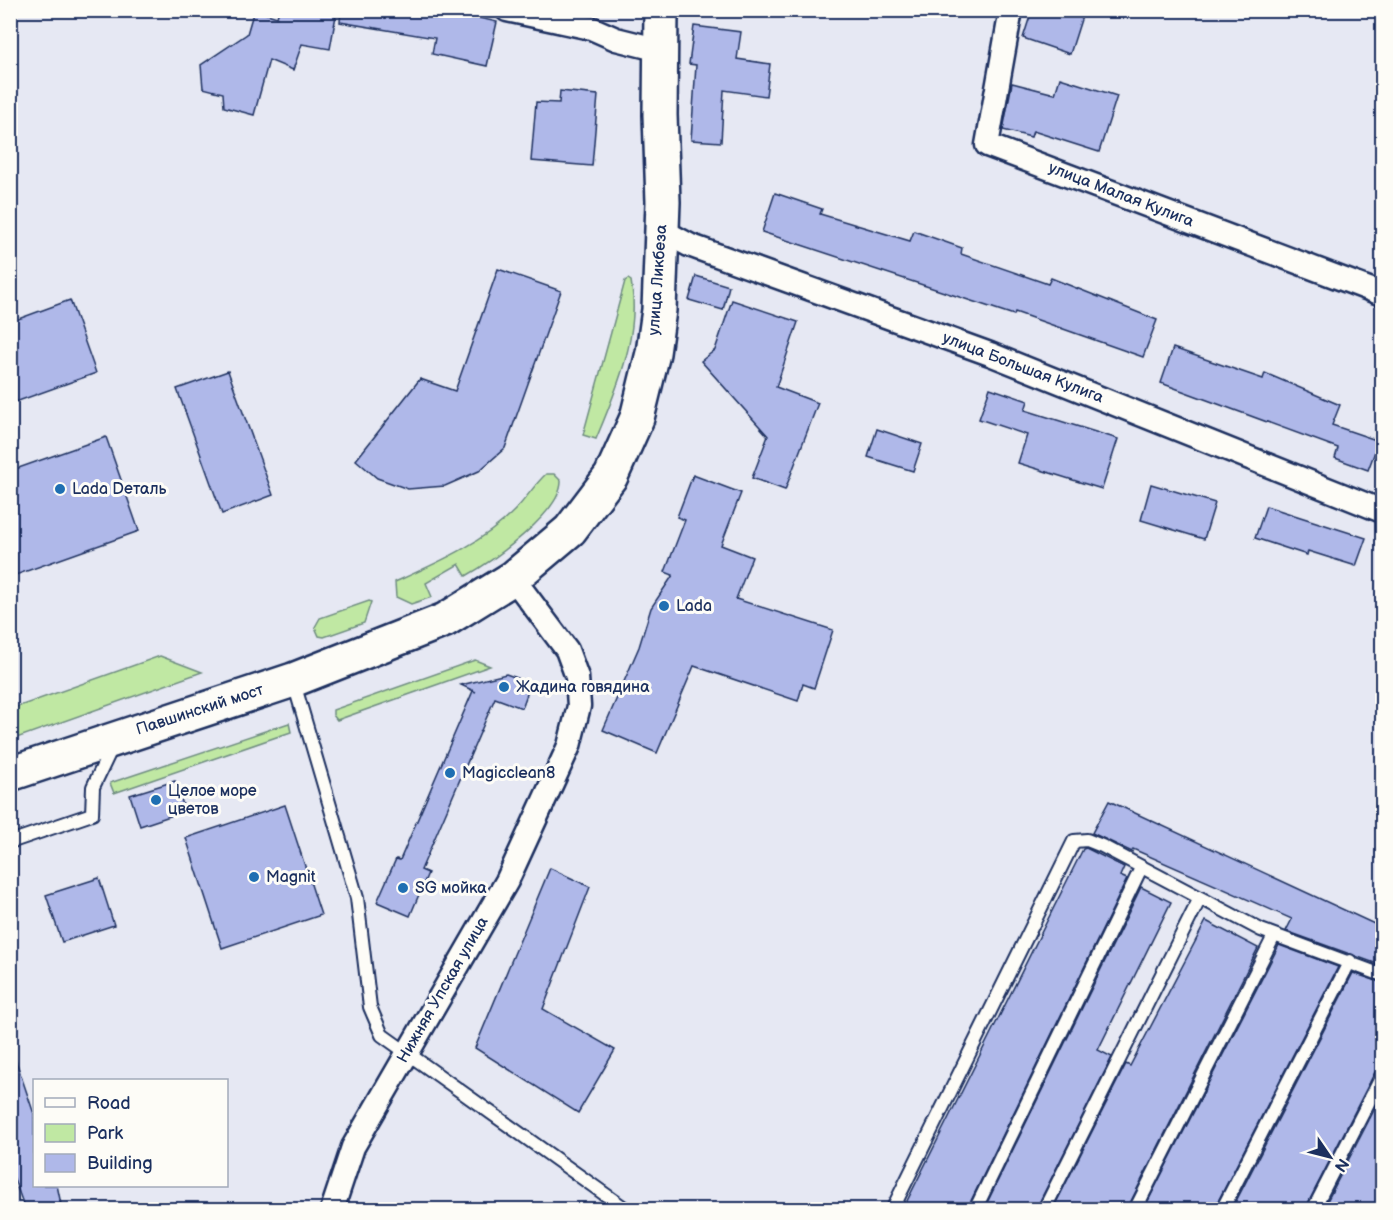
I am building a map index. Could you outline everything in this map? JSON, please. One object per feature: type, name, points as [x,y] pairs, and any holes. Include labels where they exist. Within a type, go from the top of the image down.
[{"type":"main road","name":"улица Ликбеза","points":[[390,644],[445,620],[513,578],[570,530],[611,476],[637,418],[653,353],[659,310],[661,10]]},
{"type":"main road","name":"Павшинский мост","points":[[10,774],[293,680],[390,644]]},
{"type":"street","points":[[507,10],[591,28],[616,39],[660,50]]},
{"type":"street","name":"улица Малая Кулига","points":[[1011,10],[987,145],[1383,294]]},
{"type":"street","name":"улица Большая Кулига","points":[[661,230],[689,245],[990,354],[1383,511]]},
{"type":"street","name":"Нижняя Упская улица","points":[[332,1209],[353,1147],[507,880],[569,746],[579,706],[577,677],[567,650],[513,578]]},
{"type":"lane","points":[[293,680],[357,898],[370,1007],[382,1035],[627,1209]]},
{"type":"lane","points":[[10,842],[92,814],[93,787],[116,738]]},
{"type":"lane","points":[[892,1209],[1074,842],[1086,840],[1102,846],[1199,900],[1274,936],[1383,975]]},
{"type":"lane","points":[[975,1209],[1141,868]]},
{"type":"lane","points":[[1044,1209],[1199,900]]},
{"type":"lane","points":[[1135,1209],[1274,936]]},
{"type":"lane","points":[[1222,1209],[1350,962]]},
{"type":"lane","points":[[1313,1209],[1383,1076]]},
{"type":"green space","points":[[628,279],[631,281],[633,301],[630,342],[611,402],[596,439],[583,435],[625,281]]},
{"type":"green space","points":[[546,474],[554,474],[561,481],[558,493],[550,507],[523,535],[492,560],[466,576],[459,564],[426,583],[432,597],[411,604],[396,597],[395,582],[459,551],[489,532],[515,510]]},
{"type":"green space","points":[[371,602],[364,623],[324,637],[319,636],[315,627],[320,618]]},
{"type":"green space","points":[[160,656],[202,672],[11,740],[11,709]]},
{"type":"green space","points":[[475,660],[490,666],[337,720],[333,715],[333,710]]},
{"type":"green space","points":[[289,723],[291,732],[114,793],[110,783]]},
{"type":"building","points":[[254,10],[277,17],[279,10],[337,10],[330,49],[302,44],[293,70],[269,60],[254,115],[224,107],[223,93],[203,88],[201,65],[247,34]]},
{"type":"building","points":[[341,10],[445,10],[497,22],[487,66],[432,54],[435,38],[340,22]]},
{"type":"building","points":[[1032,10],[1084,10],[1070,54],[1023,38]]},
{"type":"building","points":[[694,26],[741,32],[737,59],[770,64],[766,96],[724,90],[721,142],[691,140],[696,65],[689,64]]},
{"type":"building","points":[[1060,78],[1117,96],[1099,152],[1033,131],[1031,137],[1003,130],[1012,83],[1055,94]]},
{"type":"building","points":[[560,91],[598,95],[592,166],[531,161],[536,102],[559,103]]},
{"type":"building","points":[[775,193],[822,209],[820,214],[910,241],[914,231],[962,248],[961,254],[1048,284],[1051,278],[1157,320],[1143,357],[1015,312],[1014,315],[762,232]]},
{"type":"building","points":[[498,269],[561,291],[505,448],[479,471],[445,486],[408,489],[377,478],[356,460],[420,379],[455,391]]},
{"type":"building","points":[[696,276],[729,286],[723,310],[689,300]]},
{"type":"building","points":[[70,300],[96,373],[10,404],[10,322]]},
{"type":"building","points":[[732,300],[798,322],[776,387],[818,403],[785,490],[752,478],[768,436],[701,361],[715,350]]},
{"type":"building","points":[[1173,348],[1263,379],[1265,373],[1340,405],[1332,425],[1379,441],[1368,470],[1335,458],[1338,448],[1161,383]]},
{"type":"building","points":[[228,371],[273,495],[222,514],[177,389]]},
{"type":"building","points":[[990,388],[1028,401],[1025,410],[1118,439],[1102,489],[1018,463],[1027,435],[979,419]]},
{"type":"building","points":[[877,429],[922,444],[913,471],[868,457]]},
{"type":"building","points":[[106,437],[139,531],[10,577],[10,471]]},
{"type":"building","points":[[693,475],[741,493],[721,545],[752,557],[736,599],[833,630],[814,688],[803,684],[798,701],[694,666],[657,753],[603,730],[639,647],[651,608],[673,575],[665,572],[685,520],[677,517]]},
{"type":"building","points":[[1151,484],[1215,503],[1204,539],[1141,520]]},
{"type":"building","points":[[1266,506],[1366,538],[1356,566],[1308,551],[1307,555],[1255,538]]},
{"type":"building","points":[[506,674],[531,683],[522,708],[495,698],[421,870],[428,873],[410,916],[377,902],[396,859],[400,860],[473,691],[476,692],[461,685]]},
{"type":"building","name":"Целое море цветов","points":[[175,781],[185,811],[140,826],[130,795]]},
{"type":"building","points":[[1109,801],[1383,928],[1383,966],[1286,931],[1292,919],[1092,833]]},
{"type":"building","name":"Magnit","points":[[285,805],[321,915],[222,948],[186,838]]},
{"type":"building","points":[[1086,848],[1124,867],[1120,876],[1127,879],[967,1209],[903,1209],[1083,849]]},
{"type":"building","points":[[550,868],[590,887],[543,1009],[615,1050],[578,1113],[475,1048]]},
{"type":"building","points":[[99,878],[114,925],[62,942],[46,895]]},
{"type":"building","points":[[1141,887],[1171,902],[1098,1050],[1112,1057],[1036,1209],[984,1209]]},
{"type":"building","points":[[1206,921],[1258,948],[1127,1209],[1053,1209],[1126,1064],[1130,1066]]},
{"type":"building","points":[[1279,945],[1338,967],[1214,1209],[1144,1209]]},
{"type":"building","points":[[1353,973],[1383,983],[1383,1068],[1375,1072],[1305,1209],[1232,1209]]},
{"type":"building","points":[[10,1055],[14,1055],[33,1111],[33,1187],[57,1187],[62,1209],[25,1209],[10,1168]]},
{"type":"building","points":[[1383,1093],[1383,1209],[1323,1209]]},
{"type":"place","name":"Lada Dеталь","points":[[60,489]]},
{"type":"place","name":"Lada","points":[[664,606]]},
{"type":"place","name":"Жадина говядина","points":[[504,687]]},
{"type":"place","name":"Magicclean8","points":[[450,773]]},
{"type":"place","name":"Целое море цветов","points":[[156,800]]},
{"type":"place","name":"Magnit","points":[[254,877]]},
{"type":"place","name":"SG мойка","points":[[403,888]]}]
